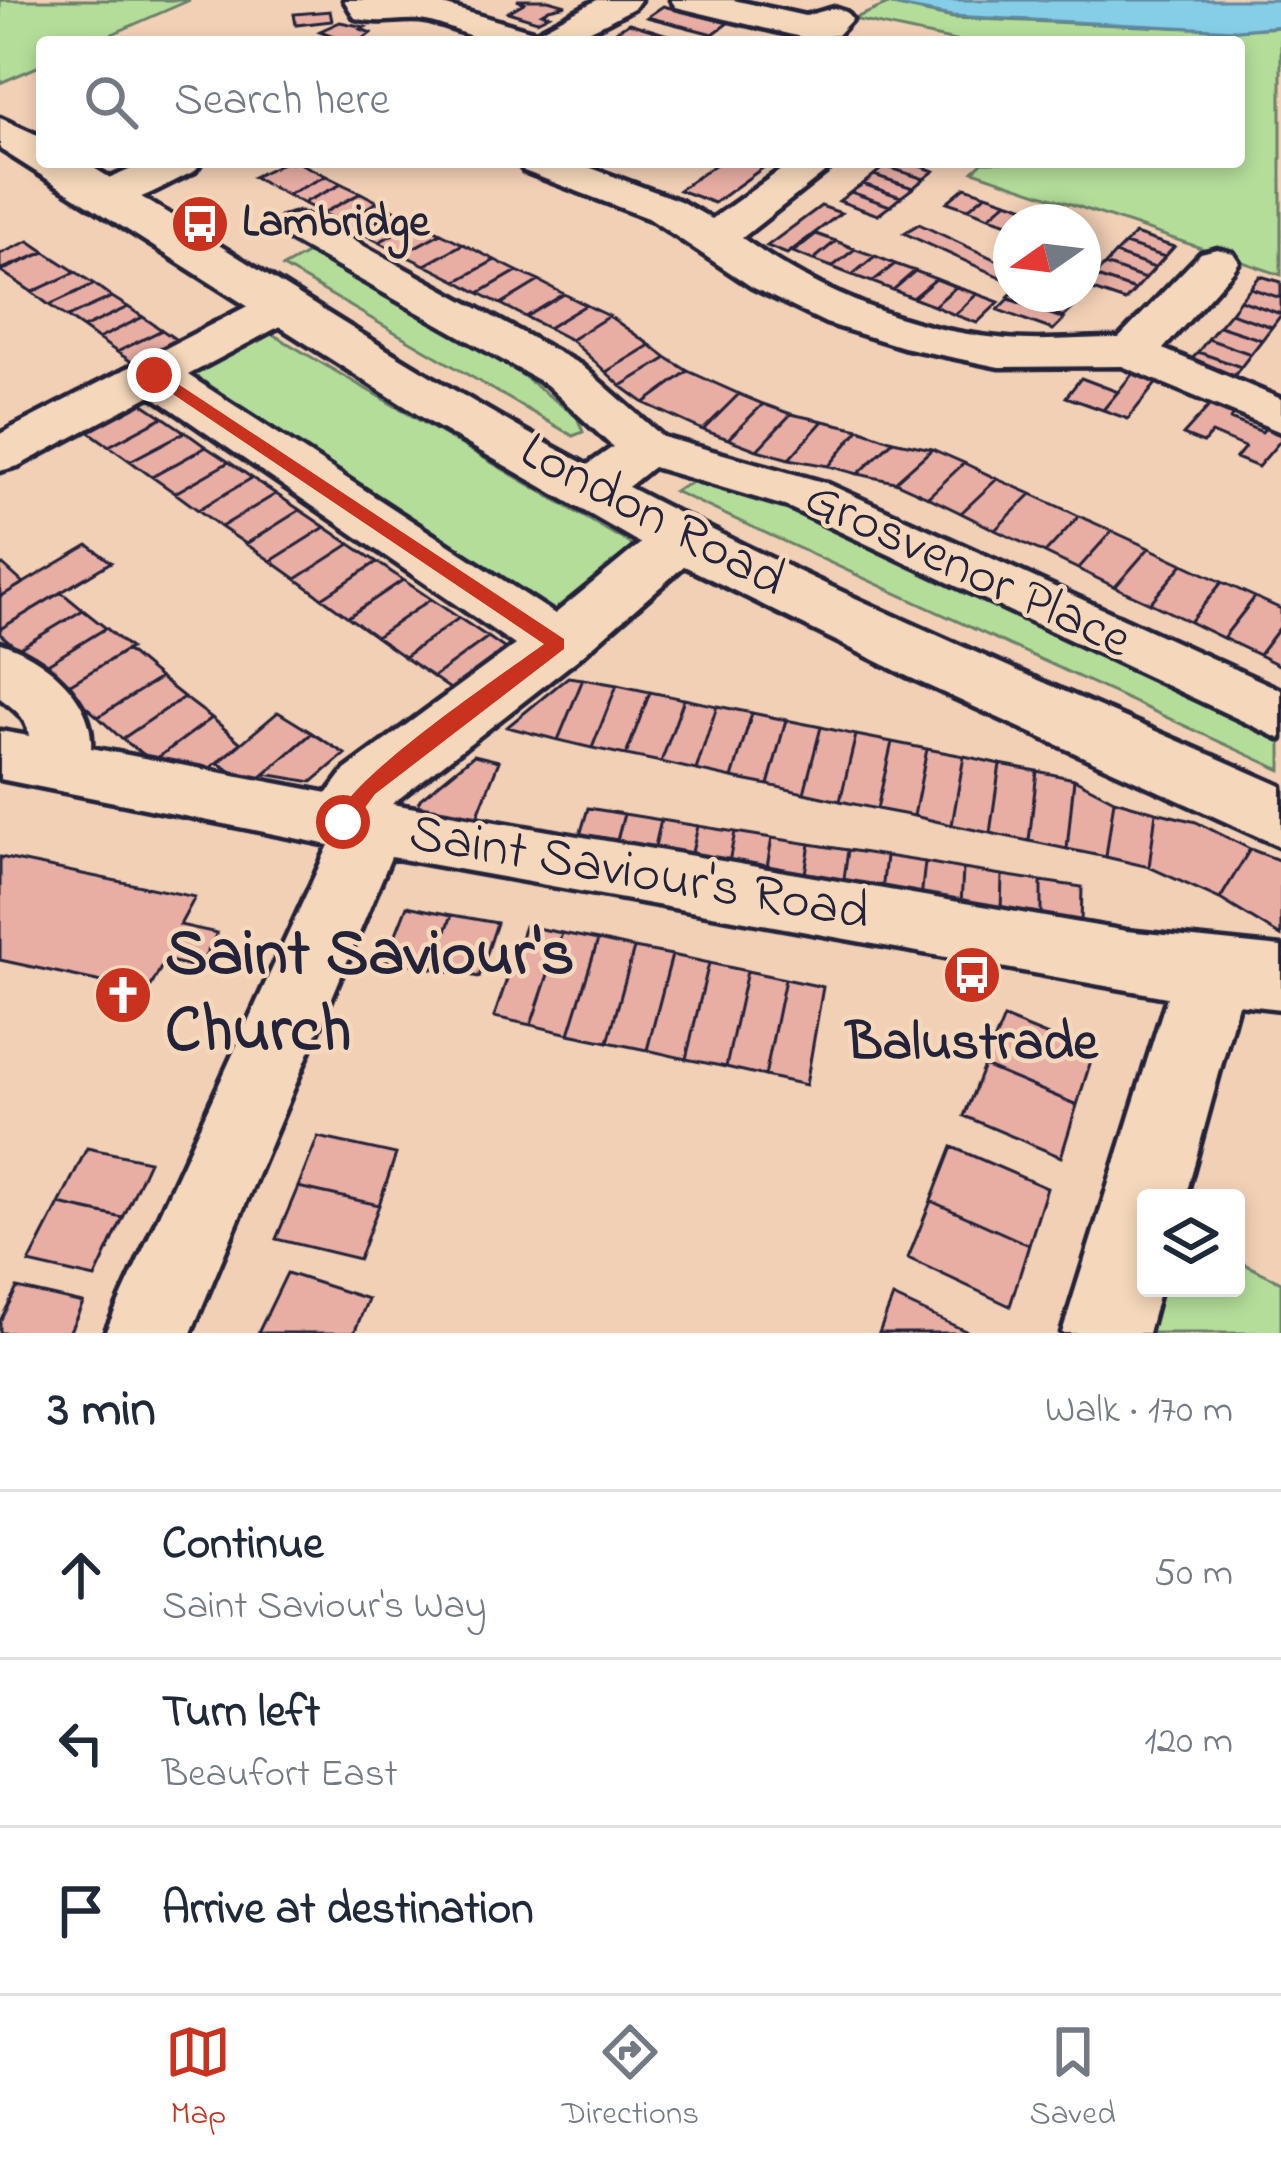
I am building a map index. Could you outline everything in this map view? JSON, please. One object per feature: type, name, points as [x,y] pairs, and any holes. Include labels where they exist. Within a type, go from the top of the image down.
[{"type":"highway","points":[[0,131],[36,152]]},
{"type":"highway","name":"London Road","points":[[62,168],[281,307],[588,490],[1281,818]]},
{"type":"street","points":[[361,0],[362,7],[375,13],[418,4],[515,36]]},
{"type":"street","points":[[557,35],[623,0]]},
{"type":"street","points":[[688,0],[805,27],[824,27],[835,19]]},
{"type":"street","points":[[108,195],[169,168]]},
{"type":"street","points":[[554,168],[665,210],[714,238],[768,278],[842,314],[920,337],[1022,355],[1129,352],[1281,417]]},
{"type":"street","points":[[714,238],[810,168]]},
{"type":"street","name":"Grosvenor Place","points":[[298,227],[564,375],[645,448],[808,495],[1281,716]]},
{"type":"street","points":[[1129,352],[1142,344],[1217,262]]},
{"type":"street","points":[[0,454],[281,307]]},
{"type":"street","points":[[154,375],[557,644]]},
{"type":"street","points":[[588,490],[645,448]]},
{"type":"street","points":[[148,1333],[368,788],[557,644],[682,538]]},
{"type":"street","points":[[0,665],[51,709],[63,726],[63,745],[27,759]]},
{"type":"street","name":"Saint Saviour's Road","points":[[27,759],[357,824],[1246,976]]},
{"type":"street","points":[[1105,1333],[1246,976]]},
{"type":"green space","points":[[0,0],[190,0],[108,36],[36,36],[36,68],[0,83]]},
{"type":"green space","points":[[888,4],[953,18],[1237,30],[1281,27],[1281,275],[1101,214],[1101,204],[1071,204],[973,171],[1245,168],[1245,36],[932,36],[853,19]]},
{"type":"green space","points":[[314,250],[492,352],[577,417],[583,432],[573,436],[283,267]]},
{"type":"green space","points":[[267,331],[634,546],[549,614],[184,373]]},
{"type":"green space","points":[[704,477],[752,483],[1281,730],[1281,770],[674,491]]},
{"type":"green space","points":[[1245,1264],[1281,1282],[1281,1333],[1149,1333],[1159,1297],[1245,1297]]},
{"type":"water","points":[[867,0],[1281,0],[1281,26],[1236,30],[952,16]]},
{"type":"building","points":[[517,0],[566,5],[549,9],[542,13],[549,15],[537,21],[508,12],[524,3]]},
{"type":"building","points":[[663,6],[728,23],[713,34],[647,17]]},
{"type":"building","points":[[330,11],[332,21],[296,25],[294,14]]},
{"type":"building","points":[[340,22],[365,27],[361,29],[371,33],[334,36],[320,31]]},
{"type":"building","points":[[629,23],[671,36],[632,36],[616,31]]},
{"type":"building","points":[[272,168],[309,168],[326,176],[287,195],[253,177]]},
{"type":"building","points":[[710,168],[763,168],[714,203],[679,190]]},
{"type":"building","points":[[891,168],[934,171],[924,179]]},
{"type":"building","points":[[891,168],[924,179],[913,188],[874,175]]},
{"type":"building","points":[[874,175],[913,188],[901,197],[863,184]]},
{"type":"building","points":[[326,176],[342,184],[303,203],[287,195]]},
{"type":"building","points":[[342,184],[361,193],[323,213],[303,203]]},
{"type":"building","points":[[863,184],[901,197],[890,206],[851,192]]},
{"type":"building","points":[[965,187],[986,194],[968,209],[947,202]]},
{"type":"building","points":[[851,192],[890,206],[878,215],[839,201]]},
{"type":"building","points":[[361,193],[378,202],[340,222],[323,213]]},
{"type":"building","points":[[986,194],[1007,201],[993,204],[989,217],[968,209]]},
{"type":"building","points":[[378,202],[396,211],[358,231],[340,222]]},
{"type":"building","points":[[821,206],[841,213],[787,254],[767,246]]},
{"type":"building","points":[[396,211],[417,221],[379,242],[358,231]]},
{"type":"building","points":[[417,221],[441,233],[402,254],[379,242]]},
{"type":"building","points":[[919,224],[993,259],[993,274],[904,233]]},
{"type":"building","points":[[441,233],[463,244],[425,265],[402,254]]},
{"type":"building","points":[[816,234],[836,241],[813,260],[793,252]]},
{"type":"building","points":[[1135,234],[1174,247],[1165,257],[1125,244]]},
{"type":"building","points":[[29,241],[45,252],[0,270],[0,254]]},
{"type":"building","points":[[836,241],[855,249],[832,267],[813,260]]},
{"type":"building","points":[[463,244],[495,260],[457,281],[425,265]]},
{"type":"building","points":[[1125,244],[1165,257],[1155,268],[1115,254]]},
{"type":"building","points":[[855,249],[875,256],[852,275],[832,267]]},
{"type":"building","points":[[45,252],[76,272],[32,292],[1,271]]},
{"type":"building","points":[[1115,254],[1155,268],[1145,279],[1105,265]]},
{"type":"building","points":[[875,256],[895,264],[872,282],[852,275]]},
{"type":"building","points":[[495,260],[517,271],[479,293],[457,281]]},
{"type":"building","points":[[895,264],[915,271],[893,290],[872,282]]},
{"type":"building","points":[[1105,265],[1145,279],[1135,290],[1101,278]]},
{"type":"building","points":[[517,271],[539,281],[501,304],[479,293]]},
{"type":"building","points":[[915,271],[936,279],[913,298],[893,290]]},
{"type":"building","points":[[76,272],[94,284],[49,305],[32,292]]},
{"type":"building","points":[[1260,276],[1281,282],[1281,298],[1250,288]]},
{"type":"building","points":[[1101,278],[1135,290],[1125,301],[1101,293]]},
{"type":"building","points":[[936,279],[956,287],[934,306],[913,298]]},
{"type":"building","points":[[539,281],[564,294],[526,317],[501,304]]},
{"type":"building","points":[[94,284],[112,297],[67,317],[49,305]]},
{"type":"building","points":[[956,287],[977,294],[955,315],[934,306]]},
{"type":"building","points":[[1250,288],[1281,298],[1281,314],[1240,300]]},
{"type":"building","points":[[564,294],[586,305],[548,328],[526,317]]},
{"type":"building","points":[[977,294],[993,300],[993,308],[977,323],[955,315]]},
{"type":"building","points":[[112,297],[128,307],[83,328],[67,317]]},
{"type":"building","points":[[1240,300],[1281,315],[1272,327],[1230,313]]},
{"type":"building","points":[[586,305],[609,316],[571,340],[548,328]]},
{"type":"building","points":[[128,307],[143,317],[98,339],[83,328]]},
{"type":"building","points":[[1004,312],[1045,312],[1064,319],[1053,330]]},
{"type":"building","points":[[1230,313],[1272,327],[1262,340],[1219,326]]},
{"type":"building","points":[[609,316],[650,345],[606,372],[571,340]]},
{"type":"building","points":[[143,317],[162,330],[117,352],[98,339]]},
{"type":"building","points":[[1219,326],[1262,340],[1251,354],[1208,339]]},
{"type":"building","points":[[162,330],[187,347],[142,369],[117,352]]},
{"type":"building","points":[[1208,339],[1251,354],[1241,367],[1198,352]]},
{"type":"building","points":[[650,345],[667,358],[621,386],[606,372]]},
{"type":"building","points":[[1198,352],[1241,367],[1230,381],[1186,366]]},
{"type":"building","points":[[667,358],[688,371],[644,403],[621,386]]},
{"type":"building","points":[[688,371],[739,394],[703,430],[644,403]]},
{"type":"building","points":[[1134,372],[1158,381],[1128,419],[1103,410]]},
{"type":"building","points":[[1081,378],[1118,392],[1103,410],[1066,397]]},
{"type":"building","points":[[739,394],[763,404],[728,439],[703,430]]},
{"type":"building","points":[[142,403],[163,417],[109,446],[88,431]]},
{"type":"building","points":[[763,404],[791,414],[757,450],[728,439]]},
{"type":"building","points":[[1211,404],[1234,413],[1230,419],[1262,432],[1268,425],[1281,430],[1281,440],[1258,467],[1236,458],[1245,447],[1212,433],[1203,443],[1183,435]]},
{"type":"building","points":[[791,414],[823,421],[789,459],[757,450]]},
{"type":"building","points":[[163,417],[185,432],[130,461],[109,446]]},
{"type":"building","points":[[823,421],[859,429],[829,466],[789,459]]},
{"type":"building","points":[[859,429],[893,441],[858,474],[829,466]]},
{"type":"building","points":[[185,432],[206,447],[152,477],[130,461]]},
{"type":"building","points":[[893,441],[932,449],[895,482],[858,474]]},
{"type":"building","points":[[206,447],[229,462],[175,493],[152,477]]},
{"type":"building","points":[[932,449],[964,463],[928,497],[895,482]]},
{"type":"building","points":[[229,462],[252,478],[198,510],[175,493]]},
{"type":"building","points":[[964,463],[997,479],[961,513],[928,497]]},
{"type":"building","points":[[252,478],[276,494],[221,527],[198,510]]},
{"type":"building","points":[[997,479],[1031,494],[995,530],[961,513]]},
{"type":"building","points":[[276,494],[300,510],[246,544],[221,527]]},
{"type":"building","points":[[1031,494],[1079,516],[1045,553],[995,530]]},
{"type":"building","points":[[300,510],[325,527],[271,561],[246,544]]},
{"type":"building","points":[[1079,516],[1112,531],[1078,569],[1045,553]]},
{"type":"building","points":[[325,527],[350,544],[296,579],[271,561]]},
{"type":"building","points":[[1112,531],[1149,548],[1115,587],[1078,569]]},
{"type":"building","points":[[350,544],[377,562],[322,598],[296,579]]},
{"type":"building","points":[[88,545],[111,562],[0,629],[0,597]]},
{"type":"building","points":[[1149,548],[1183,564],[1150,603],[1115,587]]},
{"type":"building","points":[[377,562],[403,580],[348,617],[322,598]]},
{"type":"building","points":[[1183,564],[1222,582],[1190,622],[1150,603]]},
{"type":"building","points":[[0,567],[23,583],[0,597]]},
{"type":"building","points":[[403,580],[431,599],[376,637],[348,617]]},
{"type":"building","points":[[1222,582],[1255,597],[1223,638],[1190,622]]},
{"type":"building","points":[[61,592],[83,610],[18,649],[0,634],[0,629]]},
{"type":"building","points":[[1255,597],[1281,609],[1281,626],[1259,655],[1223,638]]},
{"type":"building","points":[[431,599],[459,618],[404,657],[376,637]]},
{"type":"building","points":[[83,610],[106,628],[41,668],[18,649]]},
{"type":"building","points":[[459,618],[488,637],[433,677],[404,657]]},
{"type":"building","points":[[1281,626],[1281,666],[1259,655]]},
{"type":"building","points":[[106,628],[130,648],[64,688],[41,668]]},
{"type":"building","points":[[488,637],[517,657],[463,698],[433,677]]},
{"type":"building","points":[[126,650],[160,678],[98,717],[64,688]]},
{"type":"building","points":[[568,677],[583,679],[558,740],[507,727]]},
{"type":"building","points":[[160,678],[184,697],[122,739],[98,717]]},
{"type":"building","points":[[583,679],[617,685],[592,748],[558,740]]},
{"type":"building","points":[[617,685],[650,692],[626,755],[592,748]]},
{"type":"building","points":[[650,692],[684,699],[661,762],[626,755]]},
{"type":"building","points":[[184,697],[212,718],[153,761],[122,739]]},
{"type":"building","points":[[684,699],[717,706],[696,770],[661,762]]},
{"type":"building","points":[[717,706],[752,713],[732,778],[696,770]]},
{"type":"building","points":[[278,712],[312,733],[252,785],[218,763]]},
{"type":"building","points":[[752,713],[786,720],[768,785],[732,778]]},
{"type":"building","points":[[212,718],[241,743],[209,769],[153,761]]},
{"type":"building","points":[[786,720],[821,727],[804,793],[768,785]]},
{"type":"building","points":[[821,727],[856,735],[840,801],[804,793]]},
{"type":"building","points":[[312,733],[345,754],[312,782],[265,774]]},
{"type":"building","points":[[856,735],[892,742],[877,809],[840,801]]},
{"type":"building","points":[[892,742],[927,749],[914,816],[877,809]]},
{"type":"building","points":[[927,749],[964,756],[952,825],[914,816]]},
{"type":"building","points":[[474,755],[499,761],[473,827],[417,816],[420,799]]},
{"type":"building","points":[[964,756],[1000,764],[990,833],[952,825]]},
{"type":"building","points":[[1000,764],[1037,771],[1029,841],[990,833]]},
{"type":"building","points":[[1037,771],[1074,779],[1067,849],[1029,841]]},
{"type":"building","points":[[1074,779],[1114,800],[1106,857],[1067,849]]},
{"type":"building","points":[[1114,800],[1156,812],[1149,867],[1106,857]]},
{"type":"building","points":[[588,808],[624,814],[615,848],[578,842]]},
{"type":"building","points":[[1156,812],[1196,822],[1250,849],[1220,899],[1149,867]]},
{"type":"building","points":[[624,814],[661,820],[653,855],[615,848]]},
{"type":"building","points":[[661,820],[698,826],[690,861],[653,855]]},
{"type":"building","points":[[698,826],[735,832],[728,867],[690,861]]},
{"type":"building","points":[[735,832],[772,838],[766,873],[728,867]]},
{"type":"building","points":[[772,838],[810,844],[804,879],[766,873]]},
{"type":"building","points":[[810,844],[848,850],[843,886],[804,879]]},
{"type":"building","points":[[1250,849],[1281,861],[1281,936],[1220,899]]},
{"type":"building","points":[[848,850],[886,856],[882,892],[843,886]]},
{"type":"building","points":[[886,856],[925,862],[921,899],[882,892]]},
{"type":"building","points":[[0,857],[195,897],[180,925],[217,933],[199,968],[165,960],[148,992],[0,960]]},
{"type":"building","points":[[925,862],[963,869],[961,905],[921,899]]},
{"type":"building","points":[[963,869],[1002,875],[1001,912],[961,905]]},
{"type":"building","points":[[1002,875],[1041,881],[1041,918],[1001,912]]},
{"type":"building","points":[[1041,881],[1082,887],[1081,925],[1041,918]]},
{"type":"building","points":[[407,906],[452,915],[432,968],[386,959]]},
{"type":"building","points":[[452,915],[497,923],[479,977],[432,968]]},
{"type":"building","points":[[525,926],[562,933],[531,1025],[494,1017]]},
{"type":"building","points":[[562,933],[598,940],[569,1034],[531,1025]]},
{"type":"building","points":[[598,940],[634,948],[608,1042],[569,1034]]},
{"type":"building","points":[[634,948],[672,955],[647,1050],[608,1042]]},
{"type":"building","points":[[672,955],[709,963],[686,1059],[647,1050]]},
{"type":"building","points":[[709,963],[747,971],[726,1067],[686,1059]]},
{"type":"building","points":[[747,971],[785,979],[765,1076],[726,1067]]},
{"type":"building","points":[[785,979],[823,987],[806,1085],[765,1076]]},
{"type":"building","points":[[1004,1018],[1093,1054],[1077,1105],[984,1066]]},
{"type":"building","points":[[984,1066],[1077,1105],[1061,1157],[964,1116]]},
{"type":"building","points":[[318,1137],[396,1154],[379,1205],[298,1187]]},
{"type":"building","points":[[952,1147],[1047,1188],[1029,1245],[931,1201]]},
{"type":"building","points":[[87,1148],[149,1161],[123,1218],[59,1204]]},
{"type":"building","points":[[298,1187],[379,1205],[359,1259],[276,1239]]},
{"type":"building","points":[[931,1201],[1029,1245],[1010,1306],[908,1258]]},
{"type":"building","points":[[59,1204],[123,1218],[95,1278],[29,1263]]},
{"type":"building","points":[[287,1273],[368,1299],[354,1333],[258,1333]]},
{"type":"building","points":[[17,1288],[83,1303],[69,1333],[0,1333],[0,1321]]},
{"type":"building","points":[[893,1297],[970,1333],[879,1333]]},
{"type":"place","name":"Lambridge","points":[[200,224]]},
{"type":"place","name":"Balustrade","points":[[972,975]]},
{"type":"place","name":"Saint Saviour's Church","points":[[123,995]]},
{"type":"route","points":[[154,375],[557,644],[368,788],[343,822]]}]
